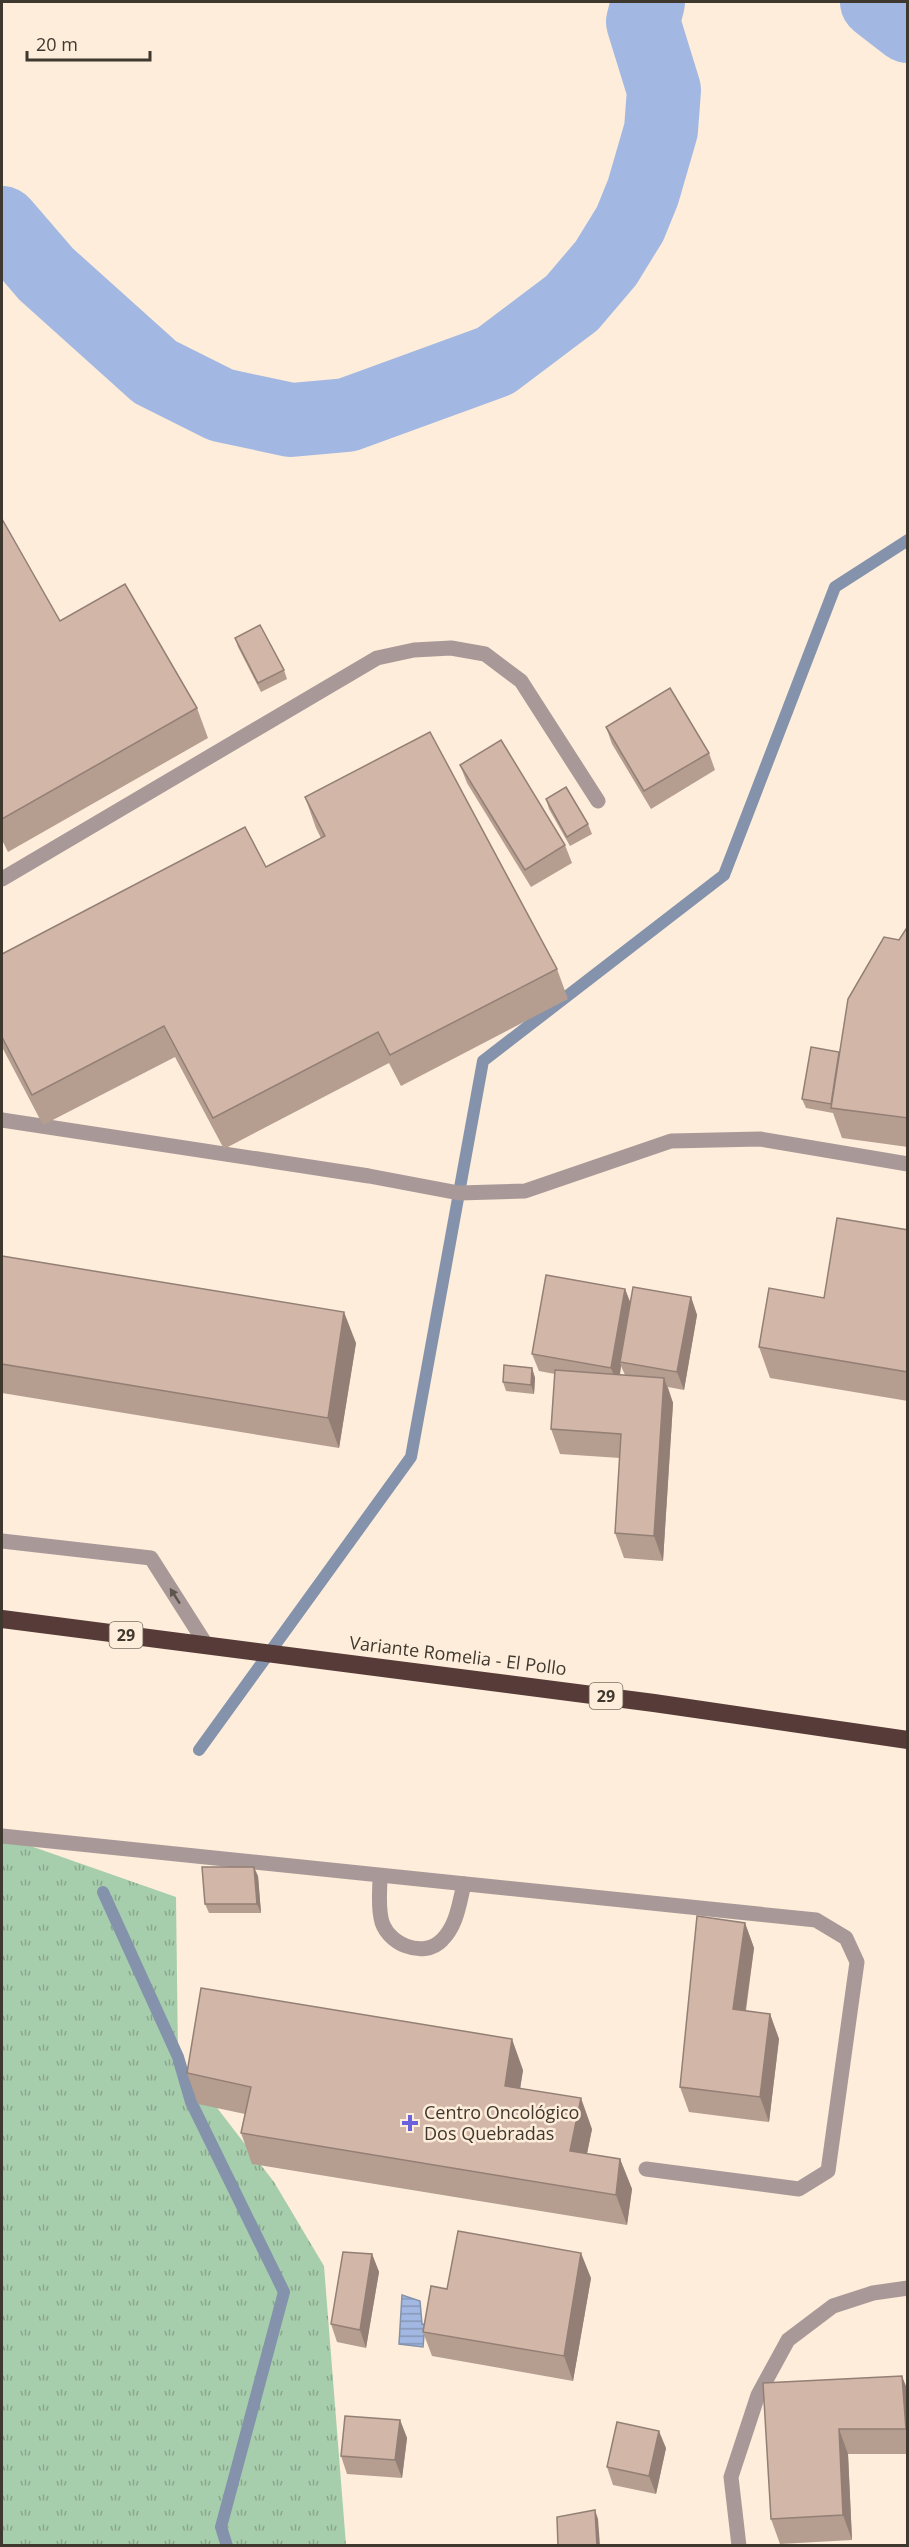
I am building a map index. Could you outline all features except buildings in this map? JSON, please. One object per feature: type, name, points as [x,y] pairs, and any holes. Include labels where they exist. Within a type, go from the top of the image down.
[{"type":"highway","name":"Variante Romelia - El Pollo","points":[[2,1620],[654,1702],[908,1740]]},
{"type":"street","points":[[2,879],[377,658],[414,650],[451,648],[484,654],[521,681],[598,801]]},
{"type":"street","points":[[2,1120],[369,1176],[459,1193],[525,1191],[671,1141],[760,1139],[908,1164]]},
{"type":"street","points":[[2,1541],[151,1558],[207,1646]]},
{"type":"street","points":[[3,1836],[816,1920],[846,1938],[857,1962],[828,2170],[799,2190],[646,2169]]},
{"type":"street","points":[[380,1876],[381,1919],[390,1936],[407,1948],[424,1949],[441,1942],[454,1924],[464,1884]]},
{"type":"street","points":[[739,2546],[731,2477],[758,2395],[788,2340],[833,2306],[873,2293],[908,2288]]},
{"type":"green space","points":[[2,1836],[176,1897],[178,2057],[274,2182],[324,2266],[346,2545],[2,2545]]},
{"type":"water","points":[[402,2295],[420,2301],[422,2324],[437,2327],[434,2337],[424,2335],[423,2347],[399,2344]]},
{"type":"waterway","points":[[2,223],[46,274],[155,372],[221,405],[291,420],[347,415],[495,361],[572,303],[606,263],[630,224],[643,192],[661,130],[664,90],[643,22],[648,2]]},
{"type":"waterway","points":[[877,2],[908,26]]},
{"type":"waterway","points":[[199,1750],[411,1457],[483,1061],[724,875],[835,587],[908,540]]},
{"type":"waterway","points":[[103,1892],[178,2057],[191,2102],[284,2292],[221,2527],[227,2546]]},
{"type":"place","name":"Centro Oncológico Dos Quebradas","points":[[410,2123]]}]
